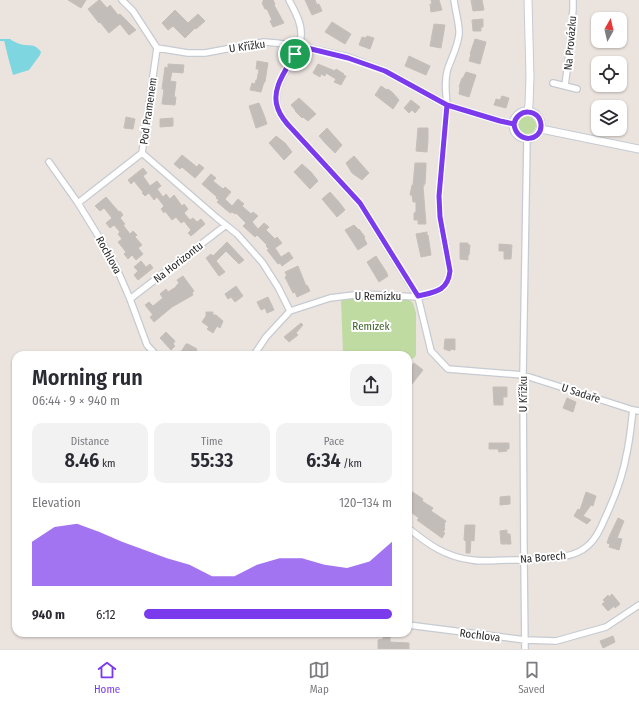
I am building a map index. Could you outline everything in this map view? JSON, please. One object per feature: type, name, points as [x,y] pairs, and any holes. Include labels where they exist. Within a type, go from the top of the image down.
[{"type":"street","points":[[122,0],[133,11],[157,48]]},
{"type":"street","points":[[289,0],[299,22],[301,32],[299,46],[278,84],[276,95],[277,107],[282,118],[360,203],[418,296],[431,351],[448,369],[523,374]]},
{"type":"street","name":"U Remízku","points":[[257,351],[266,337],[290,311],[330,298],[362,294],[418,296],[438,291],[444,287],[449,279],[450,271],[440,217],[439,196],[447,105],[446,82],[448,69],[455,52],[459,34],[454,0]]},
{"type":"street","points":[[528,0],[530,90],[528,112]]},
{"type":"street","name":"Na Provázku","points":[[565,86],[573,0]]},
{"type":"street","name":"U Křížku","points":[[157,48],[188,53],[205,53],[264,42],[299,46],[348,58],[385,71],[447,105],[514,124]]},
{"type":"street","name":"Pod Pramenem","points":[[78,203],[142,153],[157,48]]},
{"type":"street","name":"Na Provázku","points":[[553,83],[577,89]]},
{"type":"street","points":[[528,112],[536,114],[541,125],[536,136],[527,139],[516,133],[514,129],[514,121],[521,113],[528,112]]},
{"type":"street","points":[[540,129],[639,149]]},
{"type":"street","name":"U Křížku","points":[[525,649],[523,374],[527,139]]},
{"type":"street","points":[[142,153],[237,234],[262,262],[278,287],[290,311]]},
{"type":"street","name":"Rochlova","points":[[49,162],[78,203],[117,269],[147,345],[152,351]]},
{"type":"street","name":"Na Horizontu","points":[[130,299],[226,225]]},
{"type":"street","name":"U Sadaře","points":[[523,374],[639,411]]},
{"type":"street","name":"Na Borech","points":[[412,531],[426,543],[449,556],[472,560],[546,559],[566,556],[582,550],[599,532],[615,497],[628,452],[633,410]]},
{"type":"street","name":"Rochlova","points":[[412,626],[525,640],[556,641],[606,627],[639,606]]},
{"type":"green space","points":[[527,116],[533,119],[536,125],[533,131],[527,134],[521,131],[518,125],[521,119]]},
{"type":"green space","name":"Remízek","points":[[343,297],[406,297],[413,303],[416,313],[416,355],[414,358],[412,358],[412,351],[343,351],[341,300]]},
{"type":"water","points":[[4,40],[10,40],[23,45],[33,46],[41,52],[29,70],[13,75]]},
{"type":"building","points":[[68,0],[86,0],[81,8]]},
{"type":"building","points":[[99,0],[107,8],[110,5],[118,15],[120,14],[136,30],[129,35],[120,24],[109,33],[88,9]]},
{"type":"building","points":[[263,0],[273,0],[274,5],[284,23],[273,27],[270,21],[272,20],[267,9],[265,9],[262,3]]},
{"type":"building","points":[[305,0],[315,0],[317,5],[319,4],[322,11],[312,15]]},
{"type":"building","points":[[431,0],[439,0],[442,10],[431,12]]},
{"type":"building","points":[[471,0],[482,0],[484,10],[473,11]]},
{"type":"building","points":[[175,10],[188,23],[198,14],[205,21],[185,38],[173,26],[168,30],[162,23]]},
{"type":"building","points":[[483,19],[483,27],[481,27],[481,31],[473,31],[472,20]]},
{"type":"building","points":[[332,22],[351,34],[345,44],[325,32]]},
{"type":"building","points":[[434,24],[445,25],[441,48],[430,46]]},
{"type":"building","points":[[367,36],[374,38],[370,49],[359,45],[362,37],[366,38]]},
{"type":"building","points":[[475,39],[486,42],[480,64],[469,61]]},
{"type":"building","points":[[409,56],[430,66],[426,75],[405,66]]},
{"type":"building","points":[[257,61],[268,63],[265,82],[261,92],[250,90],[252,83],[255,84],[257,80],[259,69],[256,69]]},
{"type":"building","points":[[168,64],[184,65],[183,73],[172,72],[170,81],[176,82],[174,97],[176,97],[175,105],[162,104],[164,89],[162,89],[165,67],[168,68]]},
{"type":"building","points":[[318,64],[335,71],[336,69],[344,74],[343,75],[346,76],[341,85],[334,82],[336,79],[326,73],[325,76],[321,74],[320,77],[313,73]]},
{"type":"building","points":[[466,72],[476,75],[469,97],[459,94],[459,87]]},
{"type":"building","points":[[381,86],[387,90],[388,89],[399,100],[393,109],[375,95]]},
{"type":"building","points":[[502,96],[509,98],[506,108],[494,105],[496,99],[500,100]]},
{"type":"building","points":[[299,98],[316,114],[308,121],[303,117],[302,118],[291,105]]},
{"type":"building","points":[[411,100],[420,107],[415,113],[412,110],[409,113],[404,108]]},
{"type":"building","points":[[259,103],[267,124],[256,128],[249,106]]},
{"type":"building","points":[[126,117],[135,119],[133,129],[124,128]]},
{"type":"building","points":[[173,118],[173,126],[160,127],[160,119]]},
{"type":"building","points":[[327,128],[342,145],[335,153],[319,136]]},
{"type":"building","points":[[418,128],[428,128],[427,152],[416,151]]},
{"type":"building","points":[[276,136],[285,143],[292,152],[284,160],[269,143]]},
{"type":"building","points":[[182,155],[197,167],[199,164],[204,168],[195,178],[182,167],[180,169],[174,164]]},
{"type":"building","points":[[354,156],[369,173],[362,180],[352,173],[346,163]]},
{"type":"building","points":[[415,163],[426,163],[425,184],[423,186],[426,224],[418,224],[418,220],[414,220],[416,202],[413,202],[412,195],[410,195],[413,185]]},
{"type":"building","points":[[302,164],[318,181],[310,189],[294,172]]},
{"type":"building","points":[[143,168],[147,173],[143,176],[150,186],[157,181],[161,186],[157,189],[163,197],[166,194],[170,199],[174,195],[182,206],[184,204],[188,209],[184,213],[190,220],[193,218],[197,222],[201,219],[205,224],[191,236],[188,233],[191,230],[184,221],[181,223],[176,217],[172,220],[165,211],[164,213],[161,209],[164,206],[157,197],[154,200],[149,193],[145,196],[134,181],[131,184],[128,180]]},
{"type":"building","points":[[211,174],[216,178],[213,181],[223,189],[225,187],[231,192],[225,199],[232,206],[238,199],[244,204],[242,206],[251,214],[253,212],[258,216],[252,222],[258,229],[264,223],[269,227],[266,230],[275,239],[277,237],[282,243],[275,248],[281,257],[289,252],[293,258],[282,266],[280,263],[278,264],[267,250],[269,249],[266,246],[267,245],[257,235],[255,237],[243,226],[246,223],[236,213],[230,213],[217,202],[219,200],[216,198],[217,197],[202,184]]},
{"type":"building","points":[[330,192],[345,210],[337,217],[322,199]]},
{"type":"building","points":[[106,197],[123,215],[120,218],[125,224],[123,225],[130,234],[133,231],[137,235],[135,237],[142,245],[138,248],[143,254],[136,260],[132,255],[128,259],[124,254],[126,252],[118,242],[122,239],[118,234],[120,232],[114,225],[110,228],[106,223],[112,218],[104,208],[100,211],[95,206]]},
{"type":"building","points":[[354,225],[365,237],[364,238],[367,244],[358,250],[345,230]]},
{"type":"building","points":[[427,232],[431,255],[421,257],[416,234]]},
{"type":"building","points":[[227,242],[244,260],[239,264],[226,251],[216,261],[225,272],[219,276],[206,258],[211,254],[213,256]]},
{"type":"building","points":[[460,243],[468,243],[468,245],[470,245],[468,260],[460,259]]},
{"type":"building","points":[[499,244],[512,245],[511,259],[504,259],[504,251],[499,251]]},
{"type":"building","points":[[376,256],[388,276],[379,282],[367,262]]},
{"type":"building","points":[[141,261],[146,267],[150,264],[153,268],[138,280],[134,275],[138,271],[134,267]]},
{"type":"building","points":[[298,266],[306,286],[307,285],[310,291],[297,297],[295,292],[293,293],[285,277],[287,276],[285,272]]},
{"type":"building","points":[[183,276],[194,291],[192,293],[193,295],[172,307],[154,322],[150,317],[153,315],[145,305],[149,302],[153,306],[163,298],[160,294],[166,289],[168,292],[176,287],[179,283],[177,280]]},
{"type":"building","points":[[236,286],[243,296],[235,302],[231,297],[228,299],[225,294]]},
{"type":"building","points":[[268,297],[274,310],[267,313],[265,308],[261,310],[257,302]]},
{"type":"building","points":[[206,312],[213,312],[213,315],[216,315],[223,321],[220,328],[217,326],[213,333],[207,329],[209,327],[202,322],[206,316]]},
{"type":"building","points":[[301,323],[303,325],[296,333],[298,335],[289,342],[284,337]]},
{"type":"building","points":[[166,332],[175,341],[173,344],[175,346],[171,350],[160,338]]},
{"type":"building","points":[[445,339],[455,339],[455,350],[451,349],[450,351],[444,349]]},
{"type":"building","points":[[186,344],[197,349],[196,351],[182,351]]},
{"type":"building","points":[[414,363],[423,370],[412,384],[412,366]]},
{"type":"building","points":[[493,387],[507,387],[507,397],[503,397],[503,405],[494,405]]},
{"type":"building","points":[[567,398],[576,402],[573,412],[563,408]]},
{"type":"building","points":[[489,443],[509,443],[509,449],[506,449],[507,451],[499,452],[498,449],[489,449]]},
{"type":"building","points":[[412,492],[423,499],[422,501],[433,508],[431,511],[446,521],[443,532],[445,533],[442,538],[417,520],[419,518],[412,513]]},
{"type":"building","points":[[586,492],[596,496],[593,506],[591,505],[583,516],[591,520],[587,524],[574,516],[578,509],[580,510]]},
{"type":"building","points":[[510,496],[510,504],[500,505],[500,497]]},
{"type":"building","points":[[618,518],[624,521],[617,538],[622,539],[619,550],[609,547],[610,544],[607,543]]},
{"type":"building","points":[[465,525],[475,525],[474,541],[471,540],[470,553],[466,553],[466,541],[464,540]]},
{"type":"building","points":[[507,530],[507,534],[510,534],[511,544],[501,544],[500,531]]},
{"type":"building","points":[[612,594],[620,604],[615,608],[614,606],[608,611],[602,604],[605,602],[603,600],[608,595],[609,597]]},
{"type":"building","points":[[613,636],[615,642],[603,648],[600,641]]},
{"type":"building","points":[[384,637],[390,637],[390,642],[409,643],[409,649],[378,649],[378,640],[383,639]]},
{"type":"waterway","points":[[0,40],[10,40]]},
{"type":"route","points":[[295,54],[278,84],[276,95],[277,107],[282,118],[360,203],[418,296],[438,291],[444,287],[449,279],[450,271],[440,217],[439,196],[447,105],[514,124],[516,133],[527,139],[532,138],[539,133],[541,125],[538,117],[536,114],[525,112],[518,115],[514,121],[514,124],[500,121],[447,105],[385,71],[348,58],[299,46],[295,54]]}]
